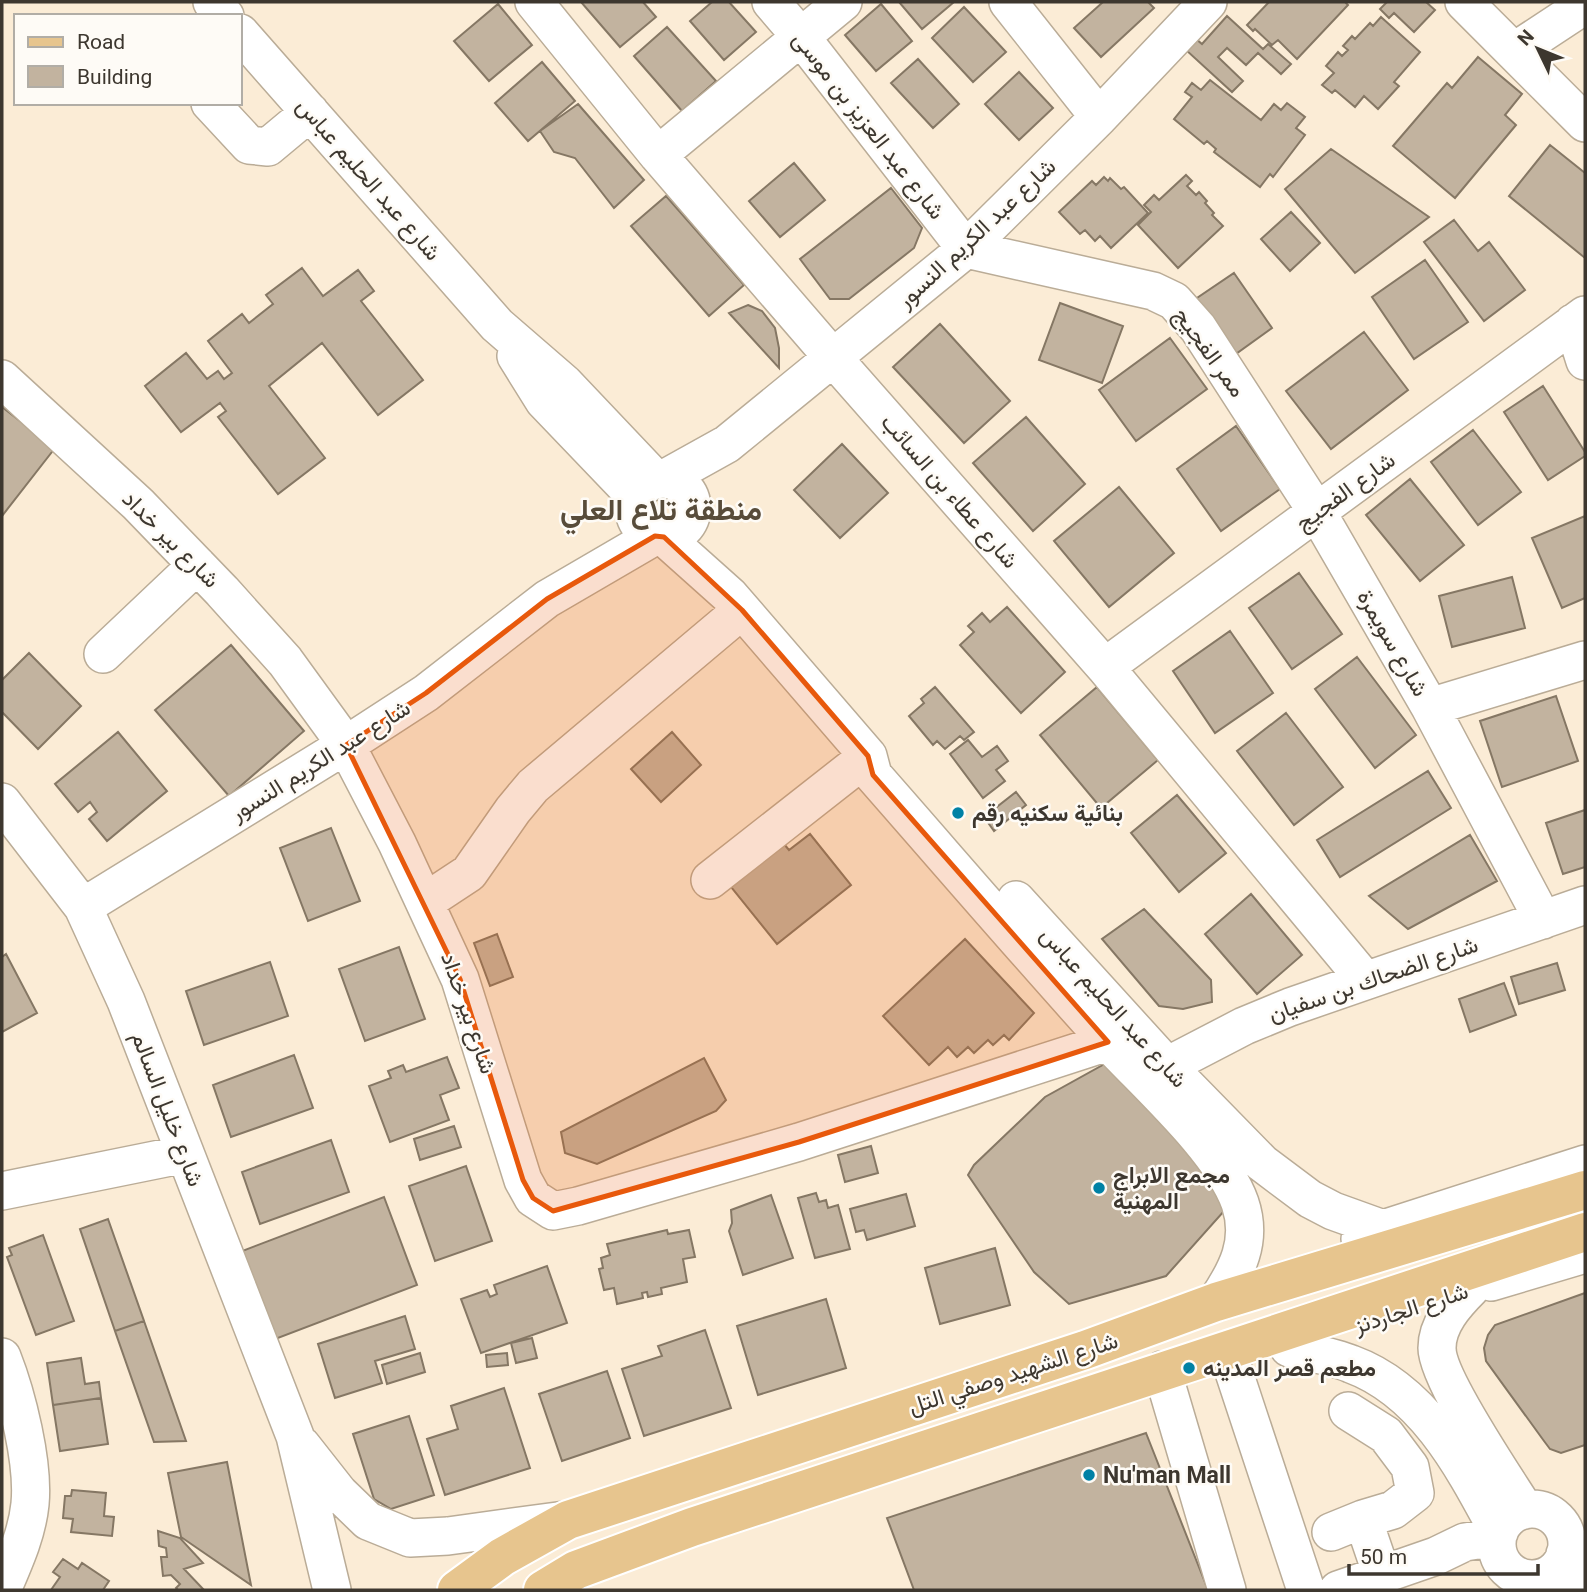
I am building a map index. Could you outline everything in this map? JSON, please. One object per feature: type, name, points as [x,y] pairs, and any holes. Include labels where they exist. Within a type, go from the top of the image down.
[{"type":"main road","name":"شارع الشهيد وصفي التل","points":[[457,1590],[502,1557],[568,1520],[1085,1350],[1234,1297],[1585,1190]]},
{"type":"main road","name":"شارع الشهيد وصفي التل","points":[[550,1587],[606,1558],[692,1527],[1585,1232]]},
{"type":"street","name":"شارع عطاء بن السائب","points":[[534,2],[658,155],[1105,667],[1365,981]]},
{"type":"street","name":"شارع عبد العزيز بن موسى","points":[[771,2],[802,37],[966,249]]},
{"type":"street","points":[[658,155],[844,2]]},
{"type":"street","points":[[1008,2],[1099,117]]},
{"type":"street","name":"شارع عبد الكريم النسور","points":[[83,907],[426,693],[547,599],[661,506],[727,444],[966,249],[1099,117],[1208,2]]},
{"type":"street","points":[[1464,2],[1585,122]]},
{"type":"street","points":[[1516,51],[1585,5]]},
{"type":"street","name":"شارع عبد الحليم عباس","points":[[242,35],[497,325],[564,383],[736,603],[868,756],[873,775],[1108,1042],[1210,1153],[1240,1203],[1245,1240],[1243,1255],[1235,1274],[1234,1297]]},
{"type":"street","points":[[212,105],[249,145],[268,147],[310,112]]},
{"type":"street","name":"ممر الفجيج","points":[[966,249],[1153,291],[1174,301],[1198,328],[1317,512]]},
{"type":"street","points":[[1579,319],[1585,360]]},
{"type":"street","name":"شارع الفجيج","points":[[1105,667],[1579,319]]},
{"type":"street","name":"شارع بير خداد","points":[[2,379],[138,504],[197,565],[285,661],[346,745],[397,843],[460,979],[523,1180],[534,1198],[553,1210],[578,1206],[799,1142],[1108,1042]]},
{"type":"street","name":"شارع سويمرة","points":[[1317,512],[1430,707],[1585,660]]},
{"type":"street","points":[[103,654],[197,565]]},
{"type":"street","points":[[425,902],[469,873],[533,786],[736,603]]},
{"type":"street","points":[[1430,707],[1543,920]]},
{"type":"street","points":[[710,880],[868,756]]},
{"type":"street","name":"شارع عبد الحليم عباس","points":[[868,756],[887,761],[920,793],[1167,1066],[1262,1163],[1290,1185],[1334,1211],[1383,1229]]},
{"type":"street","name":"شارع خليل السالم","points":[[2,802],[83,907],[126,1001],[295,1436],[332,1590]]},
{"type":"street","name":"شارع الضحاك بن سفيان","points":[[1167,1066],[1244,1026],[1290,1007],[1585,905]]},
{"type":"street","points":[[2,1191],[185,1154]]},
{"type":"street","points":[[1234,1297],[1314,1258],[1383,1229],[1585,1164]]},
{"type":"street","name":"شارع الجاردنز","points":[[1231,1350],[1289,1348],[1585,1254]]},
{"type":"street","points":[[1471,1288],[1455,1304],[1442,1324],[1437,1345],[1438,1362],[1521,1547]]},
{"type":"street","points":[[1289,1348],[1351,1363],[1404,1395],[1426,1418],[1521,1547],[1551,1573],[1572,1544]]},
{"type":"street","points":[[1231,1350],[1306,1590]]},
{"type":"street","points":[[2,1357],[17,1401],[27,1455],[30,1503],[21,1544],[2,1590]]},
{"type":"street","points":[[1162,1370],[1227,1590]]},
{"type":"street","points":[[1348,1411],[1385,1435],[1410,1468],[1415,1493],[1393,1510],[1347,1525],[1382,1575]]},
{"type":"street","name":"شارع خليل السالم","points":[[295,1436],[339,1493],[368,1521],[410,1538],[448,1536],[568,1520]]},
{"type":"street","points":[[1521,1547],[1585,1509]]},
{"type":"street","points":[[1338,1590],[1436,1556],[1494,1562],[1560,1524],[1572,1544],[1581,1590]]},
{"type":"highlighted area","points":[[655,536],[664,537],[742,610],[868,756],[873,775],[1108,1042],[799,1142],[553,1211],[533,1198],[523,1180],[460,979],[346,745],[426,693],[547,599]]},
{"type":"building","points":[[581,2],[643,2],[656,17],[620,47]]},
{"type":"building","points":[[712,2],[729,2],[756,32],[724,60],[690,21]]},
{"type":"building","points":[[899,2],[954,2],[922,29]]},
{"type":"building","points":[[1103,2],[1148,2],[1154,8],[1101,57],[1074,28]]},
{"type":"building","points":[[1269,2],[1345,2],[1348,5],[1297,59],[1278,40],[1272,45],[1247,25]]},
{"type":"building","points":[[1387,2],[1426,2],[1435,10],[1414,32],[1394,13],[1389,18],[1380,9]]},
{"type":"building","points":[[498,4],[532,45],[489,81],[454,41]]},
{"type":"building","points":[[881,4],[912,41],[876,71],[845,35]]},
{"type":"building","points":[[964,7],[1006,52],[973,82],[932,38]]},
{"type":"building","points":[[1227,16],[1263,49],[1268,44],[1291,64],[1281,74],[1258,53],[1246,65],[1227,48],[1218,57],[1243,81],[1232,92],[1186,50],[1189,33],[1202,44]]},
{"type":"building","points":[[1381,17],[1420,52],[1394,82],[1399,86],[1378,109],[1364,96],[1355,107],[1335,90],[1332,93],[1322,85],[1334,73],[1326,66],[1338,52],[1342,56],[1348,50],[1343,46],[1352,36],[1355,39],[1370,23],[1373,26]]},
{"type":"building","points":[[667,27],[716,81],[682,111],[634,56]]},
{"type":"building","points":[[1478,57],[1522,94],[1505,115],[1516,125],[1455,198],[1393,146],[1447,83],[1452,88]]},
{"type":"building","points":[[918,59],[959,104],[933,128],[891,83]]},
{"type":"building","points":[[542,62],[575,101],[528,141],[495,103]]},
{"type":"building","points":[[1019,72],[1053,108],[1019,140],[985,104]]},
{"type":"building","points":[[1210,80],[1261,120],[1274,104],[1281,110],[1287,103],[1305,117],[1296,128],[1305,135],[1273,177],[1270,174],[1260,187],[1214,152],[1216,149],[1207,141],[1204,144],[1174,119],[1192,97],[1185,92],[1192,83],[1201,90]]},
{"type":"building","points":[[578,104],[644,180],[614,208],[575,158],[554,152],[540,131]]},
{"type":"building","points":[[1550,145],[1585,173],[1585,258],[1509,196]]},
{"type":"building","points":[[1331,149],[1429,217],[1355,273],[1285,189]]},
{"type":"building","points":[[794,163],[825,200],[780,237],[749,201]]},
{"type":"building","points":[[1186,175],[1192,181],[1187,186],[1196,195],[1199,192],[1214,213],[1212,215],[1223,226],[1178,268],[1138,225],[1151,212],[1144,205],[1154,195],[1159,200]]},
{"type":"building","points":[[1104,177],[1108,181],[1110,178],[1121,189],[1124,187],[1148,213],[1111,248],[1100,236],[1095,241],[1085,230],[1080,234],[1059,212],[1092,181],[1096,185]]},
{"type":"building","points":[[891,188],[922,228],[914,248],[849,299],[830,299],[800,259]]},
{"type":"building","points":[[666,196],[744,285],[709,316],[631,226]]},
{"type":"building","points":[[1291,212],[1320,243],[1290,271],[1261,239]]},
{"type":"building","points":[[1454,220],[1478,251],[1489,242],[1525,290],[1484,321],[1424,242]]},
{"type":"building","points":[[1425,260],[1468,322],[1414,359],[1372,297]]},
{"type":"building","points":[[302,268],[323,296],[358,270],[374,291],[361,301],[423,380],[378,415],[322,343],[269,386],[325,458],[278,494],[218,417],[226,411],[220,403],[181,432],[145,386],[186,353],[207,379],[218,371],[224,379],[232,373],[208,341],[242,314],[249,323],[273,304],[266,295]]},
{"type":"building","points":[[1234,273],[1272,328],[1233,356],[1194,300]]},
{"type":"building","points":[[1060,303],[1123,326],[1102,383],[1039,360]]},
{"type":"building","points":[[748,305],[762,311],[775,328],[779,368],[729,313]]},
{"type":"building","points":[[940,324],[1010,401],[964,443],[893,367]]},
{"type":"building","points":[[1364,332],[1408,390],[1331,449],[1286,391]]},
{"type":"building","points":[[1170,338],[1207,389],[1136,441],[1099,390]]},
{"type":"building","points":[[1543,386],[1585,452],[1585,456],[1548,480],[1504,412]]},
{"type":"building","points":[[2,407],[55,448],[2,516]]},
{"type":"building","points":[[1026,417],[1085,484],[1033,531],[973,463]]},
{"type":"building","points":[[1236,426],[1280,489],[1221,531],[1177,469]]},
{"type":"building","points":[[1473,430],[1521,492],[1478,525],[1431,462]]},
{"type":"building","points":[[842,444],[888,493],[840,538],[794,490]]},
{"type":"building","points":[[1410,479],[1464,545],[1420,581],[1366,515]]},
{"type":"building","points":[[1119,487],[1174,553],[1109,607],[1054,541]]},
{"type":"building","points":[[1585,516],[1585,598],[1562,608],[1532,538]]},
{"type":"building","points":[[1299,573],[1342,634],[1292,669],[1249,608]]},
{"type":"building","points":[[1512,577],[1525,628],[1452,647],[1439,596]]},
{"type":"building","points":[[1007,607],[1065,672],[1021,713],[960,645],[974,632],[968,626],[982,613],[990,622]]},
{"type":"building","points":[[1230,631],[1273,693],[1215,733],[1173,671]]},
{"type":"building","points":[[231,645],[304,731],[229,796],[155,710]]},
{"type":"building","points":[[29,653],[81,706],[38,749],[2,712],[2,680]]},
{"type":"building","points":[[1357,657],[1416,735],[1375,768],[1315,689]]},
{"type":"building","points":[[935,687],[974,732],[964,740],[960,736],[945,749],[937,741],[933,745],[909,716],[924,703],[921,699]]},
{"type":"building","points":[[1097,687],[1158,760],[1101,808],[1040,735]]},
{"type":"building","points":[[1556,696],[1578,761],[1502,787],[1480,721]]},
{"type":"building","points":[[1286,713],[1343,787],[1294,825],[1237,751]]},
{"type":"building","points":[[118,732],[167,791],[107,841],[89,819],[97,812],[90,802],[78,812],[55,784]]},
{"type":"building","points":[[672,732],[701,765],[661,802],[631,769]]},
{"type":"building","points":[[968,740],[982,757],[997,746],[1008,761],[996,770],[1005,781],[983,798],[950,754]]},
{"type":"building","points":[[1428,771],[1451,808],[1340,877],[1317,840]]},
{"type":"building","points":[[1016,792],[1026,805],[994,831],[984,817]]},
{"type":"building","points":[[1177,795],[1226,853],[1179,892],[1131,833]]},
{"type":"building","points":[[1585,810],[1585,867],[1563,874],[1546,823]]},
{"type":"building","points":[[331,828],[360,901],[308,921],[280,848]]},
{"type":"building","points":[[810,834],[851,885],[777,944],[731,887],[784,844],[789,850]]},
{"type":"building","points":[[1470,835],[1497,881],[1408,929],[1369,896]]},
{"type":"building","points":[[1251,894],[1302,955],[1257,994],[1205,934]]},
{"type":"building","points":[[1144,909],[1211,980],[1212,1002],[1183,1009],[1159,1006],[1102,939]]},
{"type":"building","points":[[497,934],[513,977],[490,986],[474,943]]},
{"type":"building","points":[[965,939],[1034,1013],[1009,1040],[1004,1035],[993,1045],[988,1040],[974,1053],[968,1047],[957,1057],[948,1047],[929,1065],[883,1016]]},
{"type":"building","points":[[399,947],[425,1019],[365,1041],[339,969]]},
{"type":"building","points":[[6,954],[37,1013],[2,1032],[2,957]]},
{"type":"building","points":[[270,962],[288,1016],[204,1045],[186,991]]},
{"type":"building","points":[[1557,963],[1565,990],[1519,1004],[1511,977]]},
{"type":"building","points":[[1504,983],[1516,1015],[1470,1032],[1459,999]]},
{"type":"building","points":[[294,1055],[313,1108],[231,1137],[213,1085]]},
{"type":"building","points":[[447,1057],[459,1088],[440,1095],[449,1120],[390,1142],[369,1086],[391,1078],[388,1071],[403,1065],[406,1072]]},
{"type":"building","points":[[704,1058],[726,1100],[716,1111],[597,1164],[565,1153],[561,1132]]},
{"type":"building","name":"مجمع الابراج المهنية","points":[[1110,1061],[1233,1201],[1166,1276],[1069,1304],[1034,1272],[968,1175],[974,1165],[1045,1097]]},
{"type":"building","points":[[454,1126],[461,1147],[420,1160],[414,1139]]},
{"type":"building","points":[[331,1140],[349,1192],[260,1224],[242,1172]]},
{"type":"building","points":[[871,1146],[878,1173],[845,1182],[838,1155]]},
{"type":"building","points":[[466,1166],[492,1241],[435,1261],[409,1186]]},
{"type":"building","points":[[816,1193],[819,1202],[826,1200],[828,1208],[838,1205],[850,1249],[815,1258],[798,1198]]},
{"type":"building","points":[[906,1194],[915,1226],[867,1240],[864,1230],[856,1232],[850,1209]]},
{"type":"building","points":[[771,1195],[793,1258],[743,1275],[729,1231],[732,1223],[731,1210]]},
{"type":"building","points":[[384,1197],[417,1285],[270,1341],[237,1253]]},
{"type":"building","points":[[108,1219],[144,1321],[115,1331],[80,1229]]},
{"type":"building","points":[[667,1230],[668,1234],[689,1230],[695,1257],[683,1259],[687,1282],[661,1288],[662,1294],[648,1297],[647,1292],[642,1293],[643,1298],[617,1304],[614,1288],[604,1290],[599,1269],[603,1268],[601,1258],[610,1255],[607,1244]]},
{"type":"building","points":[[43,1235],[74,1321],[36,1335],[7,1257],[12,1255],[9,1248]]},
{"type":"building","points":[[995,1248],[1010,1305],[940,1324],[925,1268]]},
{"type":"building","points":[[547,1266],[567,1323],[481,1353],[461,1299],[487,1290],[490,1297],[497,1294],[494,1285]]},
{"type":"building","points":[[1585,1293],[1585,1445],[1561,1453],[1550,1449],[1544,1441],[1486,1361],[1484,1348],[1495,1325]]},
{"type":"building","points":[[826,1299],[846,1368],[758,1395],[737,1326]]},
{"type":"building","points":[[405,1316],[415,1349],[375,1361],[382,1383],[335,1398],[318,1344]]},
{"type":"building","points":[[144,1321],[186,1441],[154,1442],[115,1331]]},
{"type":"building","points":[[705,1330],[731,1408],[644,1436],[622,1369],[662,1356],[658,1346]]},
{"type":"building","points":[[532,1338],[537,1358],[516,1363],[511,1343]]},
{"type":"building","points":[[420,1353],[425,1372],[387,1384],[382,1365]]},
{"type":"building","points":[[507,1353],[508,1365],[487,1367],[486,1355]]},
{"type":"building","points":[[81,1358],[85,1384],[99,1382],[101,1398],[53,1405],[47,1363]]},
{"type":"building","points":[[607,1371],[630,1438],[562,1461],[539,1394]]},
{"type":"building","points":[[504,1388],[530,1468],[445,1495],[427,1439],[458,1429],[451,1406]]},
{"type":"building","points":[[101,1398],[108,1444],[60,1451],[53,1405]]},
{"type":"building","points":[[409,1416],[434,1495],[391,1509],[374,1499],[353,1434]]},
{"type":"building","name":"Nu'man Mall","points":[[1146,1433],[1208,1590],[914,1590],[887,1518]]},
{"type":"building","points":[[227,1462],[251,1585],[181,1537],[168,1473]]},
{"type":"building","points":[[72,1490],[106,1493],[104,1516],[114,1517],[112,1536],[71,1532],[73,1519],[63,1518],[65,1496],[71,1496]]},
{"type":"building","points":[[158,1531],[180,1538],[203,1563],[184,1569],[204,1590],[178,1590],[176,1588],[180,1584],[171,1575],[163,1576],[161,1557],[167,1557],[166,1548],[159,1546]]},
{"type":"building","points":[[63,1559],[78,1569],[82,1563],[109,1581],[103,1590],[51,1590],[60,1577],[53,1572]]},
{"type":"place","name":"بنائية سكنيه رقم","points":[[958,813]]},
{"type":"place","name":"مجمع الابراج المهنية","points":[[1099,1188]]},
{"type":"place","name":"مطعم قصر المدينه","points":[[1189,1368]]},
{"type":"place","name":"Nu'man Mall","points":[[1089,1475]]},
{"type":"district","name":"منطقة تلاع العلي","points":[[661,510]]}]
